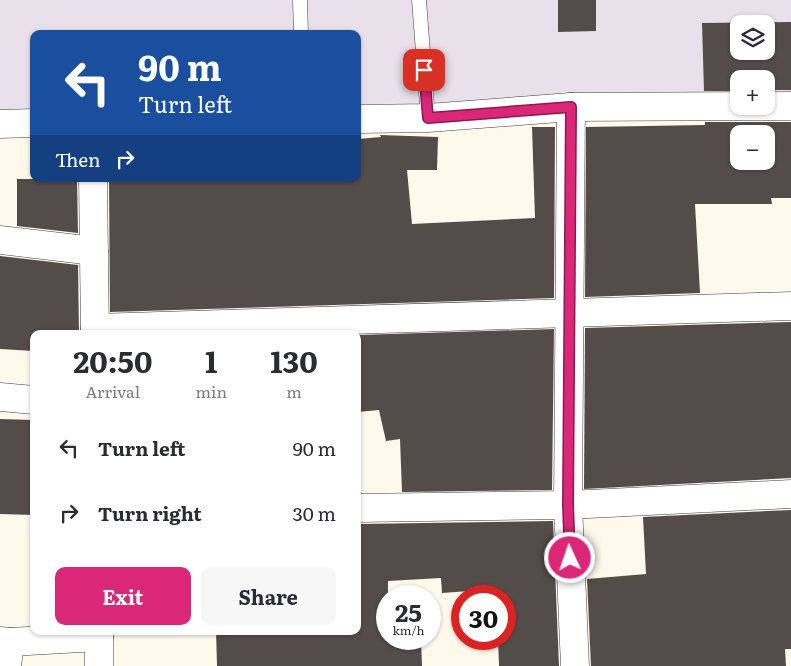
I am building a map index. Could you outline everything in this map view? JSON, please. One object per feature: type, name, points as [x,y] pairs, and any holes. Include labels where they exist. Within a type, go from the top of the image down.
[{"type":"street","points":[[361,119],[428,118],[571,107],[791,106]]},
{"type":"street","points":[[571,107],[568,505],[576,666]]},
{"type":"street","points":[[0,124],[30,123]]},
{"type":"street","points":[[93,182],[95,330]]},
{"type":"street","points":[[0,240],[94,251]]},
{"type":"street","points":[[125,330],[791,306]]},
{"type":"street","points":[[0,397],[30,400]]},
{"type":"street","points":[[361,508],[568,505],[791,494]]},
{"type":"street","points":[[6,650],[93,635]]},
{"type":"street","points":[[99,635],[99,666]]},
{"type":"lane","points":[[300,0],[301,30]]},
{"type":"lane","points":[[418,0],[428,118]]},
{"type":"shaded area","points":[[0,0],[791,0],[791,103],[775,103],[775,70],[730,70],[730,103],[361,104],[361,30],[30,30],[30,110],[0,111]]},
{"type":"building","points":[[558,0],[596,0],[596,31],[558,32]]},
{"type":"building","points":[[775,22],[791,22],[791,90],[775,90],[775,70],[730,70],[730,91],[704,91],[702,23],[730,23],[730,60],[775,60]]},
{"type":"building","points":[[705,122],[791,122],[791,198],[771,198],[772,204],[695,204],[700,293],[585,297],[586,127],[705,125]]},
{"type":"building","points":[[532,127],[555,127],[554,298],[110,312],[109,182],[361,182],[361,139],[381,137],[380,135],[438,137],[437,170],[407,170],[412,224],[535,218]]},
{"type":"building","points":[[17,179],[30,179],[30,182],[77,182],[78,233],[17,226]]},
{"type":"building","points":[[0,256],[78,265],[79,330],[30,330],[30,351],[0,349]]},
{"type":"building","points":[[791,322],[791,478],[584,489],[585,328]]},
{"type":"building","points":[[554,329],[552,490],[402,492],[400,439],[386,441],[379,410],[361,412],[361,335]]},
{"type":"building","points":[[0,419],[30,420],[30,515],[0,514]]},
{"type":"building","points":[[791,510],[791,649],[785,649],[786,666],[591,666],[587,579],[646,574],[643,517]]},
{"type":"building","points":[[553,521],[559,666],[499,666],[498,650],[516,650],[516,585],[451,585],[451,592],[442,593],[441,578],[388,581],[388,585],[376,585],[376,650],[421,650],[422,666],[217,666],[216,635],[361,635],[361,524]]},
{"type":"route","points":[[424,70],[428,118],[571,107],[568,505],[570,558]]}]
